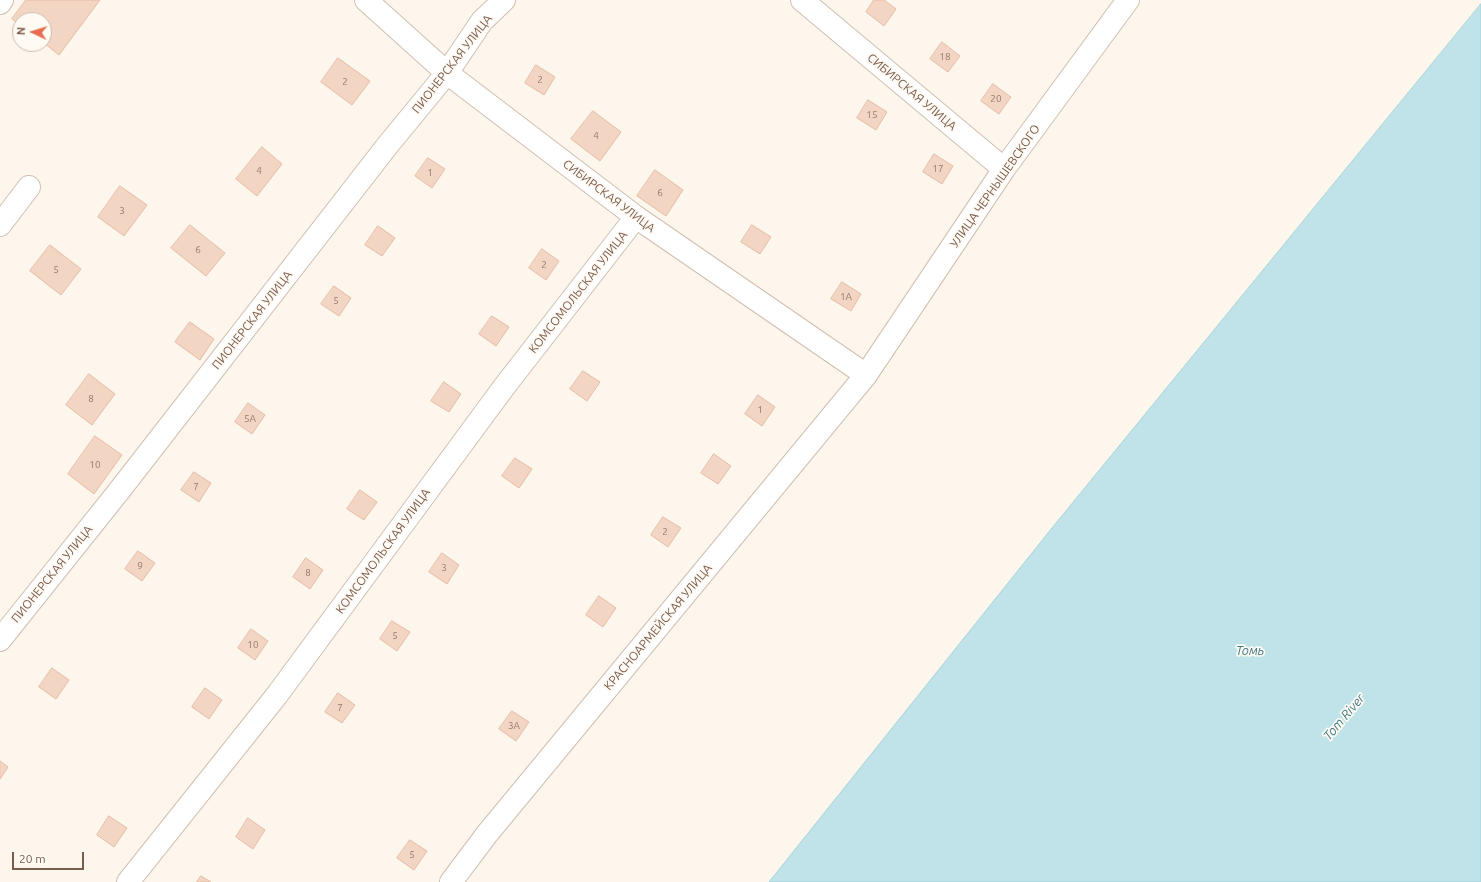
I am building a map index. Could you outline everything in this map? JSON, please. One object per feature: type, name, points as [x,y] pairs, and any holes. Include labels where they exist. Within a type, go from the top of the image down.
[{"type":"street","name":"СИБИРСКАЯ УЛИЦА","points":[[366,0],[447,73],[636,217],[866,375]]},
{"type":"street","name":"ПИОНЕРСКАЯ УЛИЦА","points":[[0,640],[124,485],[387,146],[447,73],[482,21],[504,0]]},
{"type":"street","name":"СИБИРСКАЯ УЛИЦА","points":[[802,0],[1004,169]]},
{"type":"street","name":"УЛИЦА ЧЕРНЫШЕВСКОГО","points":[[866,375],[1004,169],[1128,0]]},
{"type":"street","points":[[0,225],[29,187]]},
{"type":"street","name":"КОМСОМОЛЬСКАЯ УЛИЦА","points":[[128,882],[277,695],[504,387],[636,217]]},
{"type":"street","name":"КРАСНОАРМЕЙСКАЯ УЛИЦА","points":[[451,882],[487,834],[866,375]]},
{"type":"water","name":"Томь","points":[[1481,4],[1481,882],[769,882],[1052,528]]},
{"type":"building","points":[[26,0],[100,0],[59,55],[52,49],[52,12],[17,12]]},
{"type":"building","points":[[874,0],[884,0],[896,9],[884,26],[866,12]]},
{"type":"building","points":[[942,42],[960,56],[948,72],[930,59]]},
{"type":"building","points":[[338,58],[370,81],[352,105],[321,82]]},
{"type":"building","points":[[536,65],[555,77],[544,95],[525,83]]},
{"type":"building","points":[[993,84],[1011,97],[999,114],[981,101]]},
{"type":"building","points":[[868,100],[887,112],[876,130],[857,118]]},
{"type":"building","points":[[593,111],[621,132],[600,161],[571,139]]},
{"type":"building","points":[[262,147],[282,164],[257,196],[236,179]]},
{"type":"building","points":[[934,154],[953,166],[942,184],[923,172]]},
{"type":"building","points":[[428,158],[445,169],[432,188],[415,176]]},
{"type":"building","points":[[655,170],[683,190],[666,216],[637,196]]},
{"type":"building","points":[[120,186],[147,205],[124,236],[98,217]]},
{"type":"building","points":[[190,225],[225,253],[206,276],[171,248]]},
{"type":"building","points":[[752,225],[771,237],[760,254],[741,242]]},
{"type":"building","points":[[378,226],[395,238],[382,256],[365,245]]},
{"type":"building","points":[[50,245],[81,269],[61,295],[30,271]]},
{"type":"building","points":[[542,249],[559,261],[546,280],[529,268]]},
{"type":"building","points":[[842,282],[861,294],[851,311],[831,299]]},
{"type":"building","points":[[334,286],[351,298],[339,316],[321,304]]},
{"type":"building","points":[[492,316],[509,327],[496,346],[479,334]]},
{"type":"building","points":[[190,322],[214,339],[200,360],[175,342]]},
{"type":"building","points":[[583,371],[600,382],[587,401],[570,389]]},
{"type":"building","points":[[89,374],[115,394],[92,425],[66,405]]},
{"type":"building","points":[[444,382],[461,394],[449,412],[431,401]]},
{"type":"building","points":[[758,395],[775,407],[762,426],[745,414]]},
{"type":"building","points":[[248,403],[265,415],[252,434],[235,422]]},
{"type":"building","points":[[95,436],[122,455],[94,494],[68,474]]},
{"type":"building","points":[[714,454],[731,466],[718,484],[701,473]]},
{"type":"building","points":[[515,458],[532,469],[519,488],[502,476]]},
{"type":"building","points":[[194,472],[211,483],[199,502],[181,490]]},
{"type":"building","points":[[360,490],[377,502],[364,520],[347,509]]},
{"type":"building","points":[[663,517],[681,528],[668,547],[651,535]]},
{"type":"building","points":[[138,551],[155,563],[142,581],[125,569]]},
{"type":"building","points":[[442,553],[459,565],[447,584],[429,572]]},
{"type":"building","points":[[306,558],[323,570],[310,589],[293,577]]},
{"type":"building","points":[[599,596],[616,608],[603,627],[586,615]]},
{"type":"building","points":[[392,621],[410,632],[397,651],[380,639]]},
{"type":"building","points":[[251,629],[268,641],[255,660],[238,648]]},
{"type":"building","points":[[52,668],[69,680],[56,699],[39,687]]},
{"type":"building","points":[[205,688],[222,700],[209,719],[192,707]]},
{"type":"building","points":[[338,693],[355,705],[342,723],[325,712]]},
{"type":"building","points":[[512,711],[529,722],[516,741],[499,729]]},
{"type":"building","points":[[0,761],[8,767],[0,779]]},
{"type":"building","points":[[109,816],[127,828],[114,847],[97,835]]},
{"type":"building","points":[[248,818],[265,830],[253,849],[236,837]]},
{"type":"building","points":[[410,840],[427,851],[414,870],[397,858]]},
{"type":"building","points":[[201,876],[211,882],[197,882]]},
{"type":"water label","name":"Tom River","points":[[1344,717]]}]
